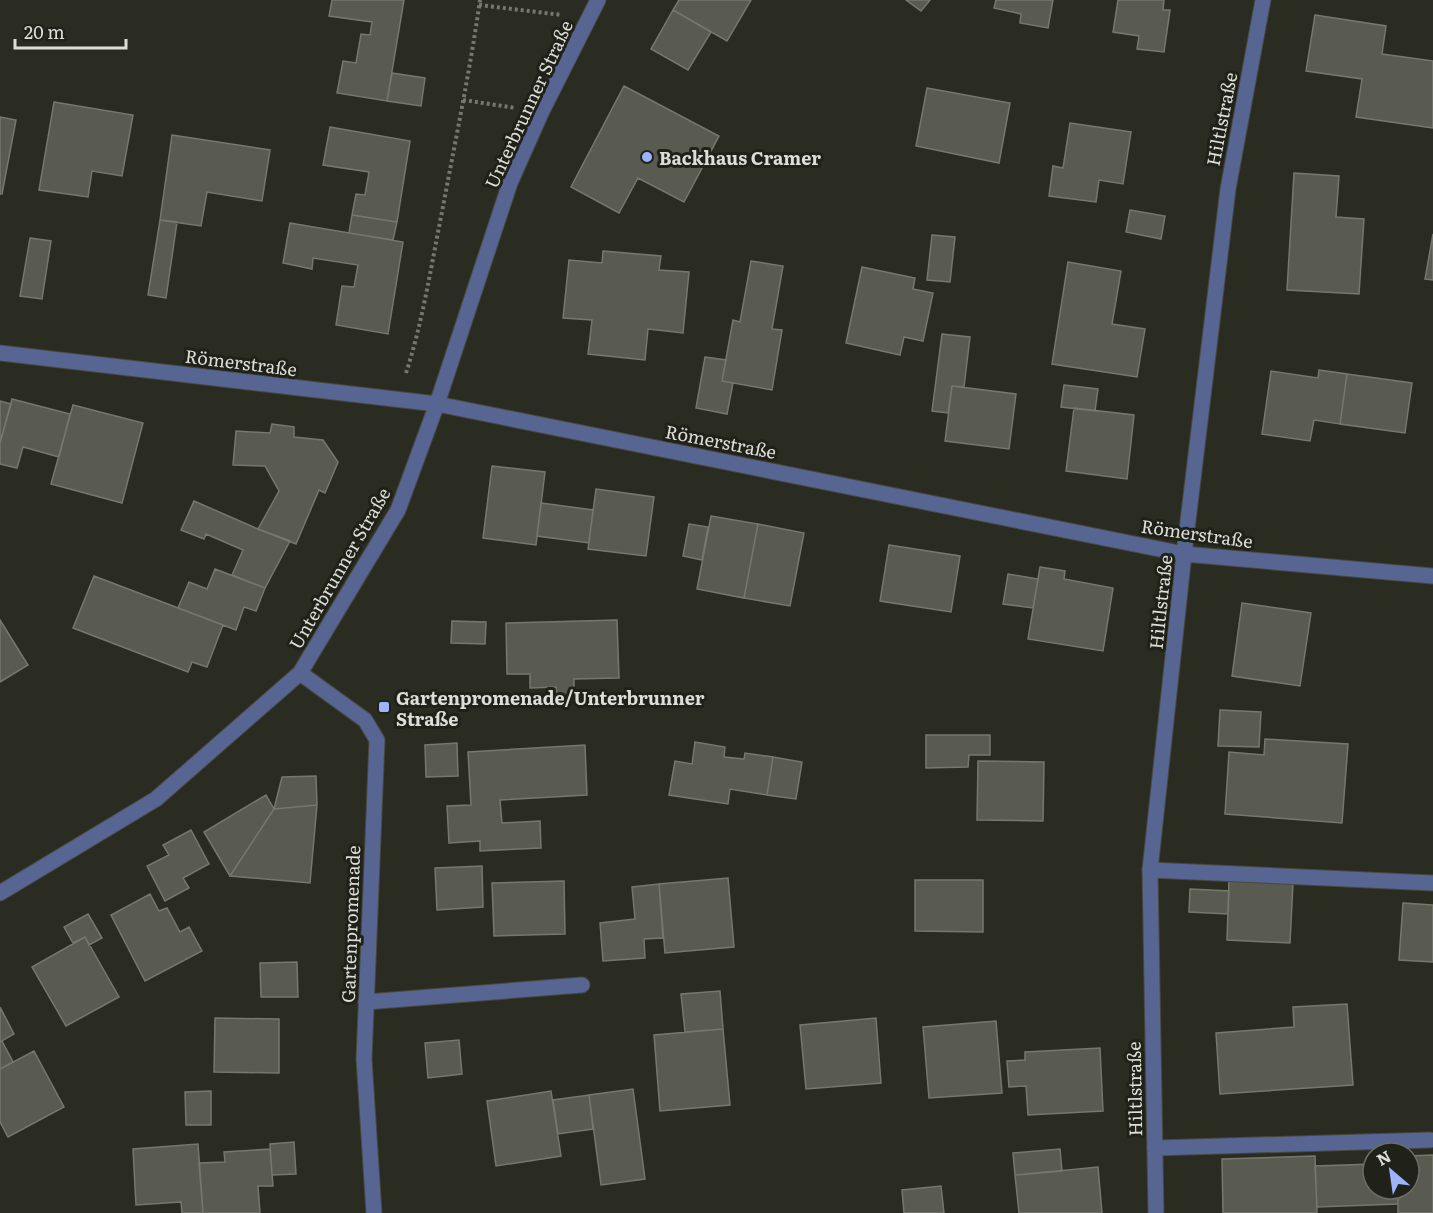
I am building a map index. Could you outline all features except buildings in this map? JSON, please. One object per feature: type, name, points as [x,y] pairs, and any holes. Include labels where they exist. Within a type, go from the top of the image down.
[{"type":"street","name":"Unterbrunner Straße","points":[[0,893],[156,799],[300,673],[399,510],[437,404],[510,183],[542,111],[598,0]]},
{"type":"street","name":"Hiltlstraße","points":[[1156,1213],[1150,870],[1184,554],[1228,189],[1263,0]]},
{"type":"street","name":"Römerstraße","points":[[0,353],[437,404],[1184,554],[1433,576]]},
{"type":"street","name":"Gartenpromenade","points":[[300,673],[365,720],[377,740],[364,1059],[374,1213]]},
{"type":"street","points":[[1150,870],[1433,883]]},
{"type":"street","points":[[366,1002],[582,985]]},
{"type":"street","points":[[1155,1148],[1430,1140]]},
{"type":"path","points":[[398,400],[414,350],[471,60],[480,2],[589,18]]},
{"type":"path","points":[[463,100],[542,111]]},
{"type":"place","name":"Backhaus Cramer","points":[[647,157]]},
{"type":"place","name":"Gartenpromenade/Unterbrunner Straße","points":[[384,707]]}]
